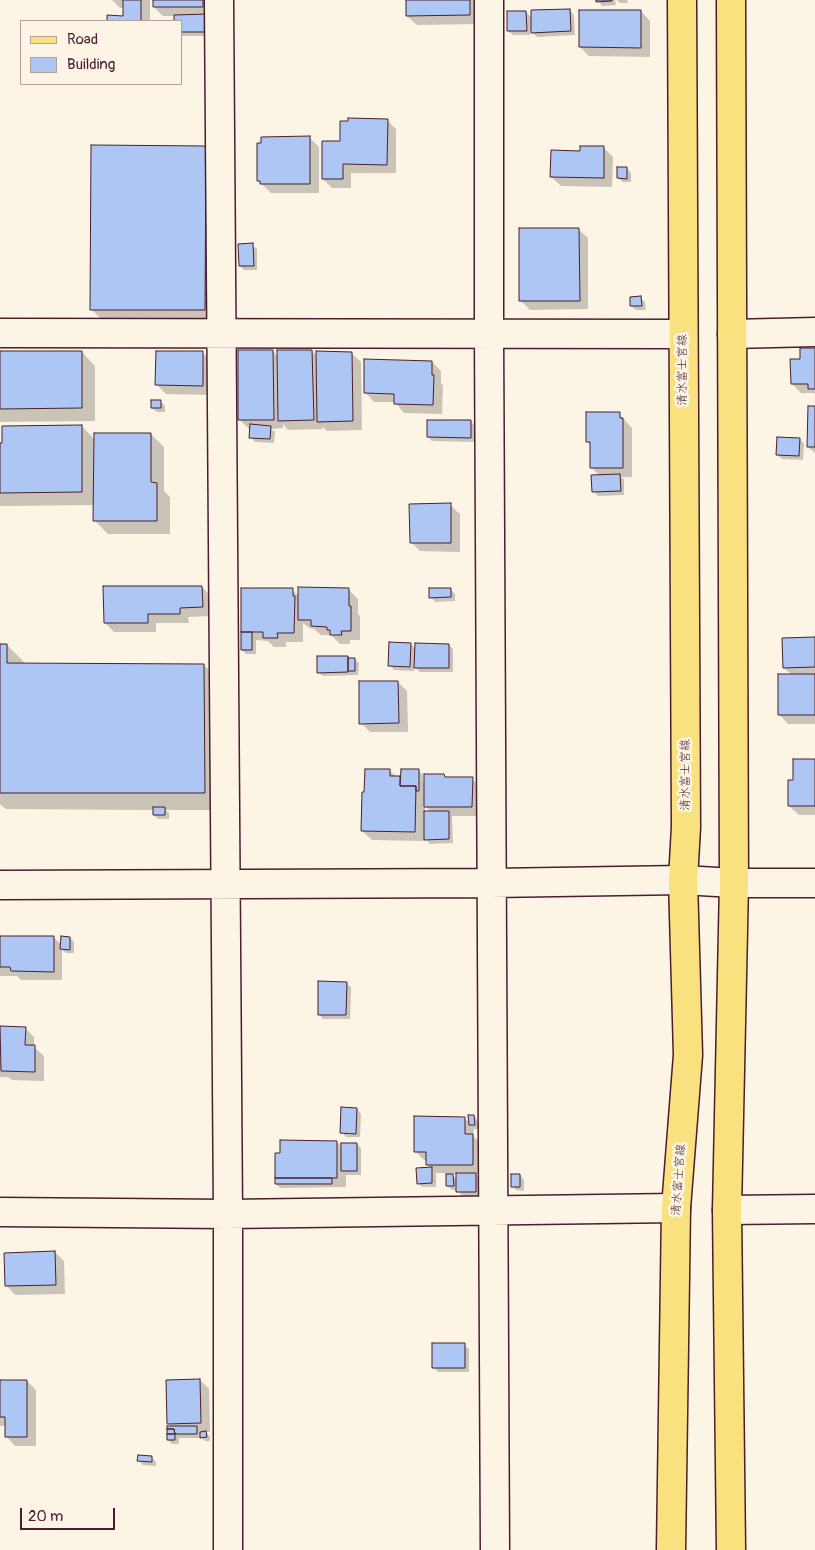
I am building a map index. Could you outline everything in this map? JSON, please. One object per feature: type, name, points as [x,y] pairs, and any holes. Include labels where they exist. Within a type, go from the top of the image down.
[{"type":"main road","name":"清水富士宮線","points":[[671,1550],[676,1208],[688,1055],[683,880],[686,827],[682,0]]},
{"type":"main road","points":[[731,0],[734,883],[727,1210],[731,1550]]},
{"type":"street","points":[[219,0],[228,1214],[228,1550]]},
{"type":"street","points":[[489,0],[495,1550]]},
{"type":"street","points":[[732,334],[815,332]]},
{"type":"street","points":[[0,333],[683,334]]},
{"type":"street","points":[[0,885],[225,885],[683,880],[734,883],[815,883]]},
{"type":"street","points":[[0,1212],[228,1214],[676,1208]]},
{"type":"street","points":[[727,1210],[815,1209]]},
{"type":"building","points":[[123,0],[141,0],[141,20],[107,20],[107,15],[123,16]]},
{"type":"building","points":[[153,0],[203,0],[203,7],[153,7]]},
{"type":"building","points":[[406,0],[470,0],[470,15],[406,16]]},
{"type":"building","points":[[596,0],[612,0],[612,1],[596,2]]},
{"type":"building","points":[[570,9],[571,31],[531,33],[531,10]]},
{"type":"building","points":[[579,10],[641,10],[641,48],[579,47]]},
{"type":"building","points":[[507,11],[526,11],[527,31],[507,31]]},
{"type":"building","points":[[208,14],[209,32],[182,32],[182,20],[174,20],[174,15]]},
{"type":"building","points":[[348,118],[388,119],[387,165],[343,164],[343,179],[322,179],[322,141],[340,141],[340,121],[348,121]]},
{"type":"building","points":[[310,136],[310,184],[260,184],[260,181],[257,181],[257,143],[261,143],[261,137]]},
{"type":"building","points":[[91,145],[206,146],[205,310],[90,310]]},
{"type":"building","points":[[580,146],[604,146],[604,178],[550,177],[551,150],[580,151]]},
{"type":"building","points":[[617,167],[627,167],[627,179],[617,178]]},
{"type":"building","points":[[519,228],[579,228],[580,301],[519,301]]},
{"type":"building","points":[[253,243],[254,266],[239,266],[238,244]]},
{"type":"building","points":[[641,296],[642,306],[630,306],[630,297]]},
{"type":"building","points":[[800,348],[815,348],[815,389],[808,389],[808,384],[791,384],[790,359],[800,359]]},
{"type":"building","points":[[238,350],[273,350],[274,420],[238,420]]},
{"type":"building","points":[[277,350],[312,350],[314,420],[278,421]]},
{"type":"building","points":[[0,351],[82,351],[82,408],[0,409]]},
{"type":"building","points":[[156,351],[203,351],[203,386],[155,385]]},
{"type":"building","points":[[316,351],[352,352],[353,421],[317,422]]},
{"type":"building","points":[[364,359],[432,361],[432,375],[434,375],[433,405],[394,404],[394,394],[364,393]]},
{"type":"building","points":[[151,400],[161,400],[161,408],[151,408]]},
{"type":"building","points":[[808,406],[815,406],[815,447],[807,447]]},
{"type":"building","points":[[586,412],[620,412],[620,418],[623,418],[623,468],[590,468],[590,442],[586,442]]},
{"type":"building","points":[[427,420],[471,420],[471,438],[427,437]]},
{"type":"building","points":[[250,424],[271,426],[270,439],[249,438]]},
{"type":"building","points":[[82,425],[82,492],[0,493],[2,426]]},
{"type":"building","points":[[94,433],[151,433],[151,482],[157,483],[157,521],[93,521]]},
{"type":"building","points":[[777,437],[800,438],[799,456],[776,455]]},
{"type":"building","points":[[620,474],[621,491],[592,492],[591,475]]},
{"type":"building","points":[[451,503],[451,543],[410,543],[409,504]]},
{"type":"building","points":[[103,586],[202,586],[203,607],[180,608],[180,614],[148,614],[148,623],[104,623]]},
{"type":"building","points":[[298,587],[349,588],[351,631],[341,631],[342,635],[330,635],[330,630],[327,630],[327,627],[311,626],[311,620],[298,620]]},
{"type":"building","points":[[241,588],[293,588],[293,596],[295,596],[294,633],[277,633],[278,638],[263,638],[263,632],[241,632]]},
{"type":"building","points":[[429,588],[451,588],[451,597],[429,598]]},
{"type":"building","points":[[241,632],[252,632],[252,650],[241,650]]},
{"type":"building","points":[[815,637],[815,667],[783,668],[782,638]]},
{"type":"building","points":[[389,642],[411,643],[410,667],[388,666]]},
{"type":"building","points":[[415,643],[449,644],[449,668],[414,668]]},
{"type":"building","points":[[0,644],[7,644],[7,663],[204,664],[205,793],[0,793]]},
{"type":"building","points":[[317,656],[348,656],[348,672],[317,673]]},
{"type":"building","points":[[348,658],[355,658],[355,671],[348,671]]},
{"type":"building","points":[[778,674],[815,674],[815,715],[778,715]]},
{"type":"building","points":[[359,681],[398,681],[399,723],[359,724]]},
{"type":"building","points":[[793,759],[815,759],[815,806],[788,806],[788,780],[793,780]]},
{"type":"building","points":[[365,769],[390,769],[390,776],[400,776],[400,786],[416,786],[415,832],[361,831],[362,792],[364,792]]},
{"type":"building","points":[[401,769],[419,769],[419,791],[416,791],[416,786],[400,786]]},
{"type":"building","points":[[424,774],[444,774],[445,777],[473,777],[472,807],[424,807]]},
{"type":"building","points":[[153,807],[165,807],[165,815],[153,815]]},
{"type":"building","points":[[424,811],[449,811],[449,839],[424,840]]},
{"type":"building","points":[[0,936],[54,936],[54,972],[11,971],[10,967],[0,967]]},
{"type":"building","points":[[61,936],[70,937],[70,950],[60,949]]},
{"type":"building","points":[[318,981],[347,982],[346,1015],[318,1015]]},
{"type":"building","points":[[0,1026],[26,1027],[25,1045],[35,1045],[35,1072],[1,1071]]},
{"type":"building","points":[[341,1107],[357,1108],[356,1134],[340,1133]]},
{"type":"building","points":[[468,1115],[474,1115],[475,1125],[469,1125]]},
{"type":"building","points":[[414,1116],[465,1117],[465,1134],[473,1134],[473,1165],[426,1165],[426,1152],[414,1152]]},
{"type":"building","points":[[280,1140],[337,1141],[337,1178],[275,1178],[275,1153],[280,1153]]},
{"type":"building","points":[[341,1143],[357,1143],[357,1171],[341,1171]]},
{"type":"building","points":[[432,1167],[432,1183],[417,1184],[416,1168]]},
{"type":"building","points":[[456,1173],[476,1173],[476,1192],[456,1192]]},
{"type":"building","points":[[446,1174],[453,1174],[454,1186],[446,1186]]},
{"type":"building","points":[[511,1174],[520,1174],[520,1187],[511,1187]]},
{"type":"building","points":[[275,1178],[332,1178],[332,1184],[275,1184]]},
{"type":"building","points":[[55,1251],[56,1285],[5,1286],[4,1253]]},
{"type":"building","points":[[432,1343],[465,1343],[465,1368],[432,1368]]},
{"type":"building","points":[[200,1379],[201,1423],[167,1424],[166,1380]]},
{"type":"building","points":[[0,1380],[27,1380],[27,1437],[5,1437],[5,1417],[0,1417]]},
{"type":"building","points":[[167,1426],[197,1426],[197,1434],[175,1434],[174,1429],[167,1429]]},
{"type":"building","points":[[167,1429],[174,1429],[175,1434],[167,1434]]},
{"type":"building","points":[[206,1431],[207,1437],[200,1438],[200,1432]]},
{"type":"building","points":[[167,1434],[175,1434],[175,1440],[167,1440]]},
{"type":"building","points":[[138,1455],[152,1456],[152,1462],[137,1461]]}]
